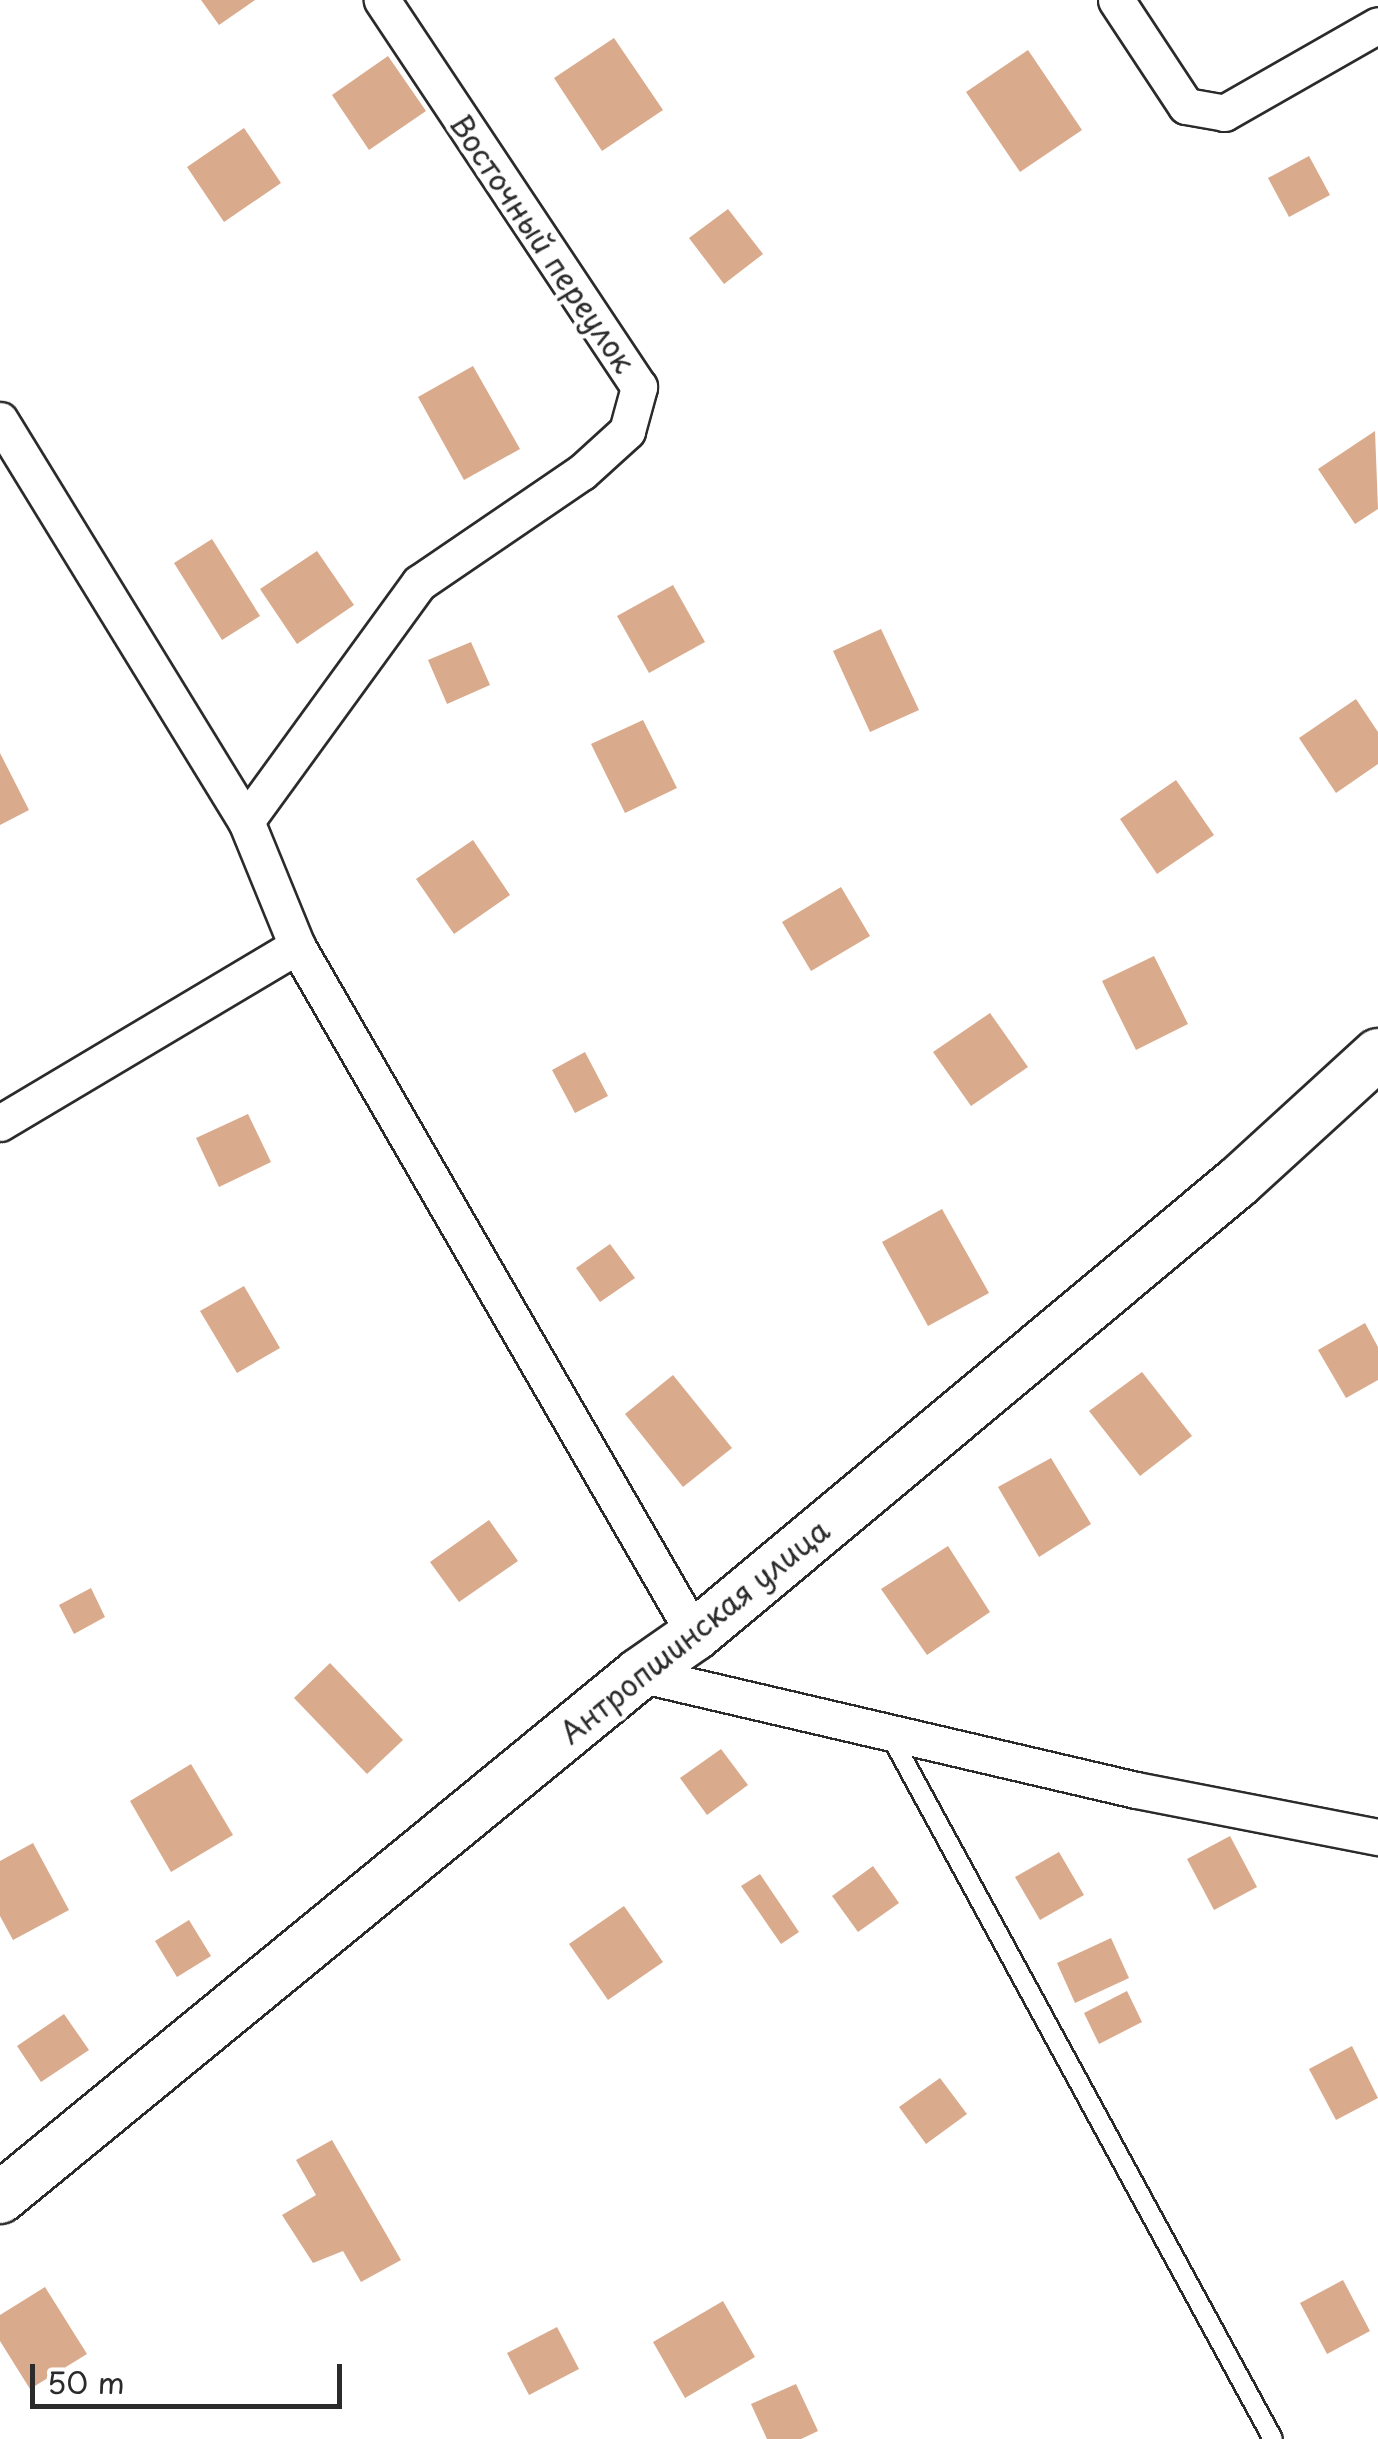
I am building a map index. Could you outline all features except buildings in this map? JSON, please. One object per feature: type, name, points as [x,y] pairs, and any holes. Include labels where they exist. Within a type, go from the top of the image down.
[{"type":"street","name":"Восточный переулок","points":[[246,821],[419,583],[582,472],[627,431],[639,387],[382,0]]},
{"type":"street","points":[[1116,0],[1186,106],[1224,113],[1378,26]]},
{"type":"street","points":[[0,420],[246,821],[297,946],[694,1635]]},
{"type":"street","points":[[0,1123],[297,946]]},
{"type":"street","name":"Антропшинская улица","points":[[0,2198],[640,1674],[694,1635],[1238,1182],[1378,1054]]},
{"type":"street","points":[[640,1674],[1136,1790],[1378,1838]]},
{"type":"lane","points":[[888,1730],[1273,2439]]}]
